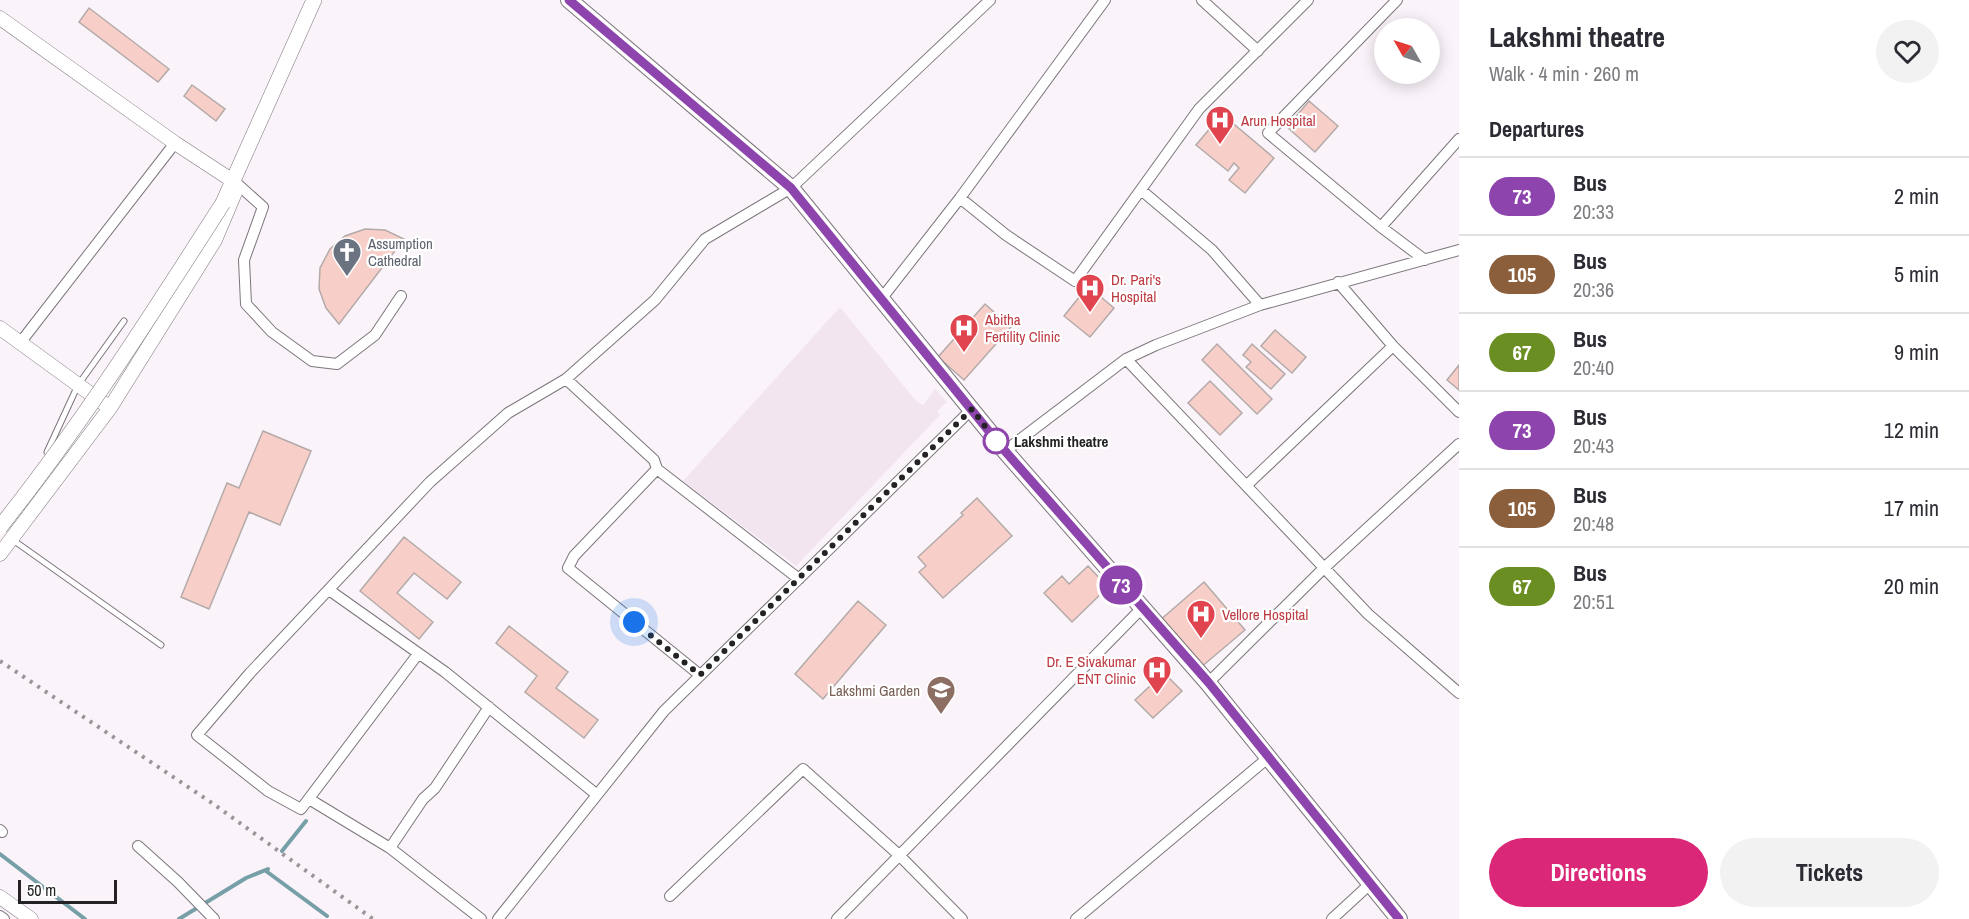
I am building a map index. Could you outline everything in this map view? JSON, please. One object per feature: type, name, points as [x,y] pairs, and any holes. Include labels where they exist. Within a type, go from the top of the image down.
[{"type":"main road","points":[[0,526],[101,390],[223,203],[314,0]]},
{"type":"main road","points":[[569,0],[791,188],[1005,451],[1141,609],[1209,683],[1399,919]]},
{"type":"street","points":[[418,654],[301,809],[268,791],[197,735],[250,673],[447,466],[508,413],[566,380],[655,300],[705,239],[791,188],[990,0]]},
{"type":"street","points":[[882,298],[960,198],[1105,0]]},
{"type":"street","points":[[1202,0],[1258,51]]},
{"type":"street","points":[[960,198],[1006,235],[1075,281],[1199,109],[1308,0]]},
{"type":"street","points":[[1397,0],[1268,133],[1381,227],[1425,260]]},
{"type":"street","points":[[0,18],[175,143],[233,181],[263,207],[244,260],[246,304],[272,332],[312,361],[337,364],[375,334],[401,296]]},
{"type":"street","points":[[1381,227],[1459,139]]},
{"type":"street","points":[[20,343],[175,143]]},
{"type":"street","points":[[0,554],[110,408],[215,240],[237,195],[237,188],[233,181]]},
{"type":"street","points":[[1141,190],[1212,250],[1260,305]]},
{"type":"street","points":[[1005,451],[1126,359],[1260,305],[1459,250]]},
{"type":"street","points":[[1338,282],[1393,346],[1459,411]]},
{"type":"street","points":[[0,328],[110,408]]},
{"type":"street","points":[[1247,485],[1393,346]]},
{"type":"street","points":[[1126,359],[1368,614],[1459,693]]},
{"type":"street","points":[[566,380],[654,460],[657,468],[799,579]]},
{"type":"street","points":[[498,919],[664,711],[972,409]]},
{"type":"street","points":[[1209,683],[1324,568],[1459,444]]},
{"type":"street","points":[[657,468],[574,556],[568,568],[700,675]]},
{"type":"street","points":[[329,590],[489,707],[596,794]]},
{"type":"street","points":[[837,919],[1141,609]]},
{"type":"street","points":[[390,848],[423,799],[435,788],[489,707]]},
{"type":"street","points":[[1076,919],[1269,757]]},
{"type":"street","points":[[670,896],[803,769],[899,856],[962,919]]},
{"type":"street","points":[[309,799],[390,848],[481,919]]},
{"type":"street","points":[[138,846],[178,882],[211,918]]},
{"type":"street","points":[[1332,919],[1370,884]]},
{"type":"street","points":[[0,897],[32,919]]},
{"type":"street","points":[[0,916],[4,919]]},
{"type":"lane","points":[[47,452],[78,385],[124,321]]},
{"type":"lane","points":[[11,539],[161,645]]},
{"type":"shaded area","points":[[840,307],[916,401],[923,405],[935,389],[947,402],[937,411],[940,415],[796,566],[683,481]]},
{"type":"building","points":[[89,8],[169,69],[158,82],[79,22]]},
{"type":"building","points":[[192,85],[225,109],[216,121],[184,96]]},
{"type":"building","points":[[1309,101],[1338,126],[1315,152],[1287,127]]},
{"type":"building","points":[[1222,114],[1274,158],[1245,193],[1229,180],[1239,168],[1234,163],[1228,171],[1196,145]]},
{"type":"building","name":"Assumption Cathedral","points":[[365,229],[385,230],[404,239],[339,324],[326,308],[319,289],[320,268],[330,249],[345,236]]},
{"type":"building","points":[[1088,286],[1114,308],[1090,337],[1064,316]]},
{"type":"building","points":[[985,304],[1011,327],[964,380],[938,357]]},
{"type":"building","points":[[1275,330],[1306,357],[1292,373],[1261,346]]},
{"type":"building","points":[[1217,344],[1272,399],[1257,414],[1202,360]]},
{"type":"building","points":[[1252,344],[1285,374],[1271,389],[1246,367],[1251,362],[1243,355]]},
{"type":"building","points":[[1459,365],[1459,390],[1447,380]]},
{"type":"building","points":[[1210,381],[1242,413],[1220,435],[1188,403]]},
{"type":"building","points":[[263,431],[311,451],[280,525],[249,512],[209,609],[181,597],[227,483],[239,488]]},
{"type":"building","points":[[977,498],[1012,536],[943,598],[919,572],[926,566],[918,557],[963,515],[961,513]]},
{"type":"building","points":[[404,537],[461,582],[447,599],[414,573],[397,593],[433,622],[419,639],[360,591]]},
{"type":"building","points":[[1088,566],[1108,587],[1072,622],[1044,593],[1062,576],[1069,584]]},
{"type":"building","points":[[1204,582],[1245,630],[1200,668],[1159,621]]},
{"type":"building","points":[[858,601],[886,625],[823,699],[795,674]]},
{"type":"building","points":[[509,626],[568,672],[556,688],[598,720],[584,738],[525,692],[537,676],[496,643]]},
{"type":"building","points":[[1164,673],[1182,691],[1153,718],[1135,700]]},
{"type":"waterway","points":[[282,851],[306,821]]},
{"type":"waterway","points":[[0,854],[85,919]]},
{"type":"waterway","points":[[179,919],[246,878],[268,869]]},
{"type":"waterway","points":[[266,871],[327,916]]},
{"type":"railway","points":[[0,661],[212,803],[373,919]]},
{"type":"bus line","name":"73","points":[[569,0],[791,188],[1005,451],[1141,609],[1209,683],[1399,919]]},
{"type":"place","name":"Arun Hospital","points":[[1220,146]]},
{"type":"place","name":"Assumption Cathedral","points":[[347,278]]},
{"type":"place","name":"Dr. Pari's Hospital","points":[[1090,314]]},
{"type":"place","name":"Abitha Fertility Clinic","points":[[964,354]]},
{"type":"place","name":"Lakshmi theatre","points":[[996,441]]},
{"type":"place","name":"Vellore Hospital","points":[[1201,640]]},
{"type":"place","name":"Dr. E Sivakumar ENT Clinic","points":[[1157,696]]},
{"type":"place","name":"Lakshmi Garden","points":[[941,716]]},
{"type":"route","points":[[634,622],[700,675],[972,409],[996,441]]}]
